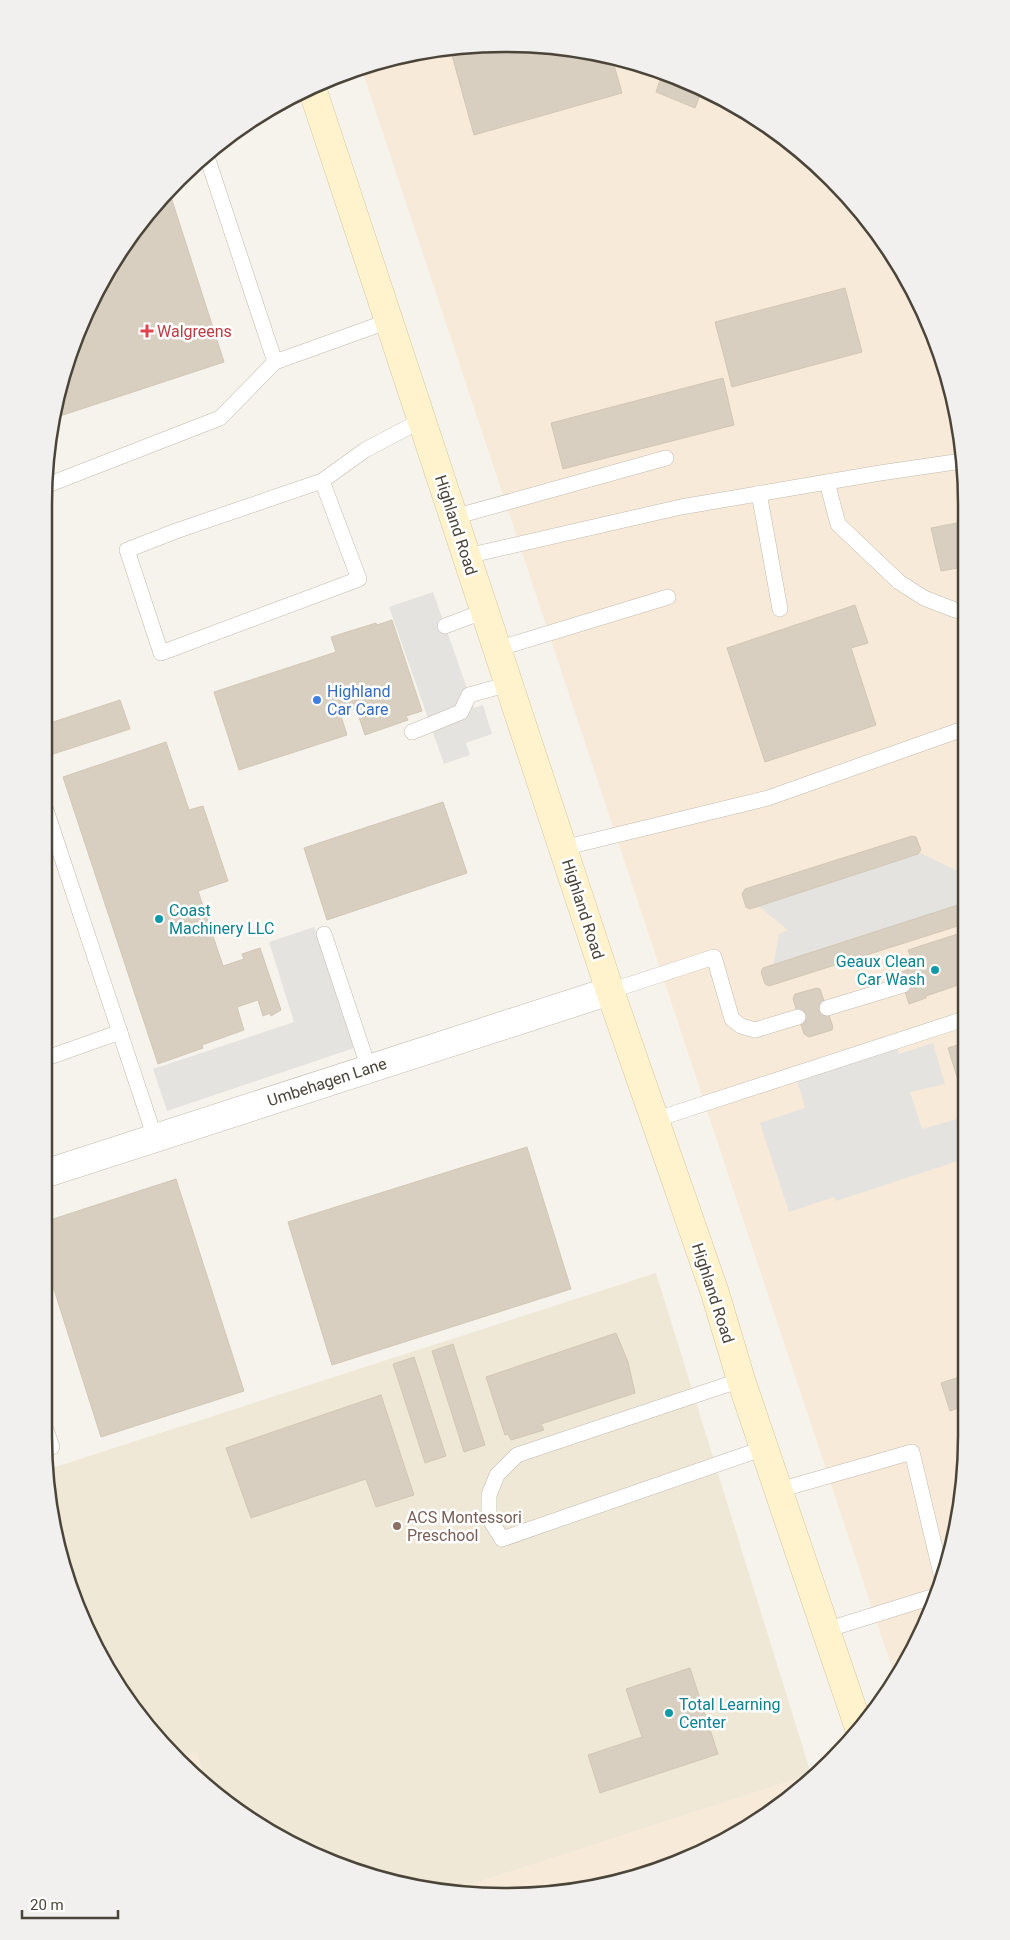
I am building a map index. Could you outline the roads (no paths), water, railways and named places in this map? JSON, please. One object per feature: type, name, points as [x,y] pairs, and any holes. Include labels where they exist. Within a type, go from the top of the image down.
[{"type":"main road","name":"Highland Road","points":[[314,95],[610,991],[715,1293],[741,1380],[856,1720]]},
{"type":"street","name":"Umbehagen Lane","points":[[52,1171],[610,991]]},
{"type":"lane","points":[[209,163],[275,362]]},
{"type":"lane","points":[[53,483],[220,418],[275,362],[389,321]]},
{"type":"lane","points":[[322,481],[359,579],[160,653],[127,550],[176,531],[322,481],[365,450],[422,420]]},
{"type":"lane","points":[[454,516],[666,458]]},
{"type":"lane","points":[[467,556],[681,507],[956,462]]},
{"type":"lane","points":[[827,482],[838,524],[898,582],[924,598],[958,611]]},
{"type":"lane","points":[[759,493],[780,609]]},
{"type":"lane","points":[[498,649],[668,597]]},
{"type":"lane","points":[[445,626],[485,611]]},
{"type":"lane","points":[[412,732],[461,712],[469,695],[509,684]]},
{"type":"lane","points":[[563,848],[768,798],[958,732]]},
{"type":"lane","points":[[52,828],[155,1138]]},
{"type":"lane","points":[[324,934],[369,1069]]},
{"type":"lane","points":[[610,991],[714,956],[732,1019],[741,1026],[755,1030],[798,1017]]},
{"type":"lane","points":[[827,1008],[903,985]]},
{"type":"lane","points":[[654,1120],[958,1021]]},
{"type":"lane","points":[[52,1056],[120,1032]]},
{"type":"lane","points":[[741,1380],[517,1455],[497,1475],[490,1495],[490,1518],[502,1539],[764,1448]]},
{"type":"lane","points":[[779,1490],[912,1452],[938,1563]]},
{"type":"lane","points":[[826,1630],[926,1599]]},
{"type":"place","name":"Walgreens","points":[[147,331]]},
{"type":"place","name":"Highland Car Care","points":[[317,700]]},
{"type":"place","name":"Coast Machinery LLC","points":[[159,919]]},
{"type":"place","name":"Geaux Clean Car Wash","points":[[935,970]]},
{"type":"place","name":"ACS Montessori Preschool","points":[[397,1526]]},
{"type":"place","name":"Total Learning Center","points":[[669,1713]]}]
